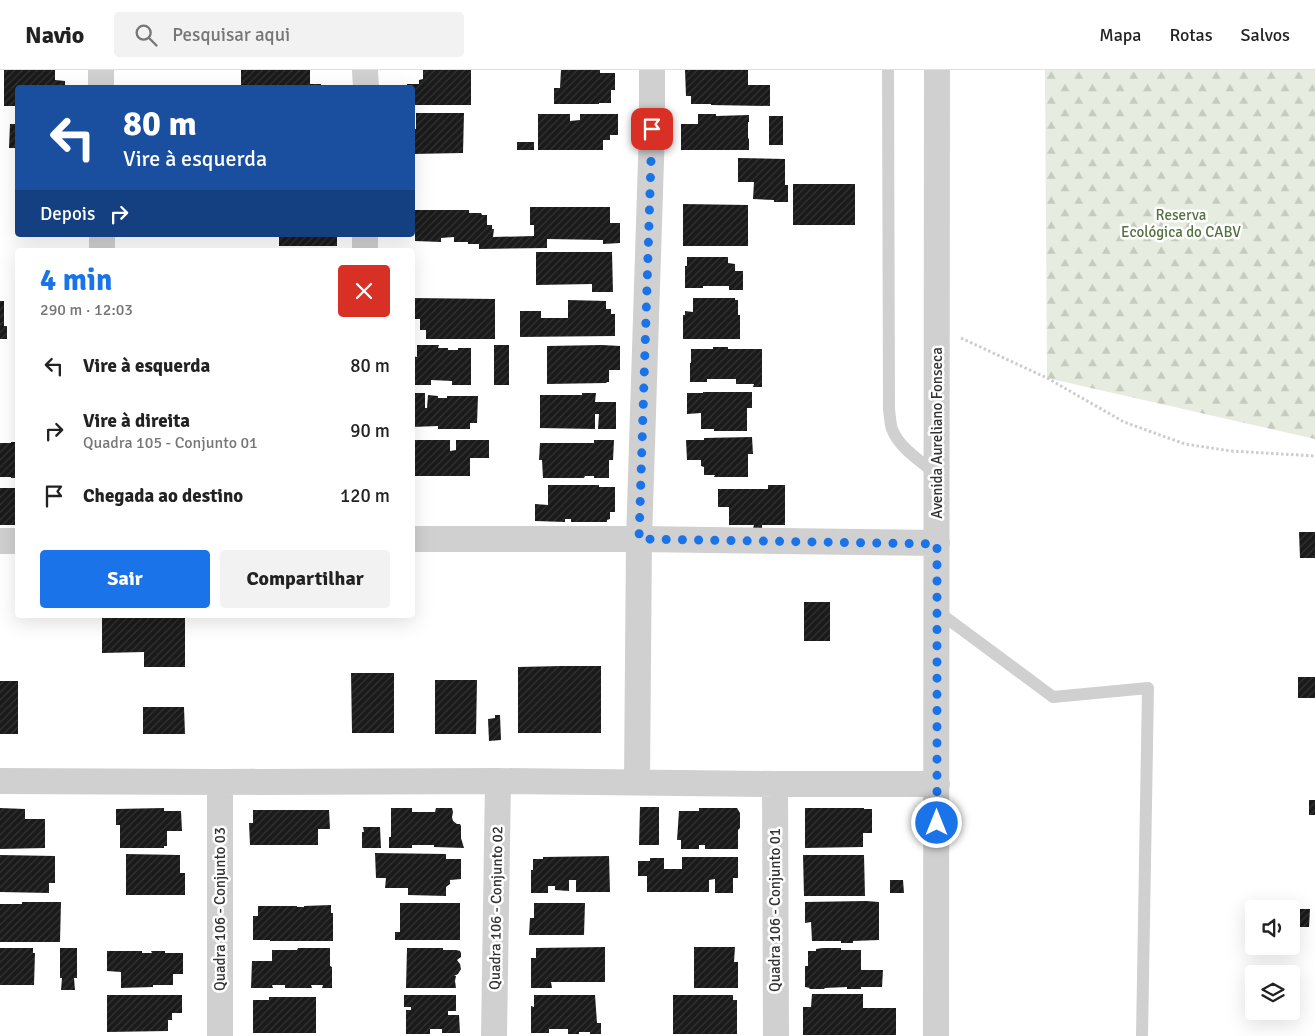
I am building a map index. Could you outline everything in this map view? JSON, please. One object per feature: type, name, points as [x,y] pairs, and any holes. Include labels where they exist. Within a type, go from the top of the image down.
[{"type":"street","points":[[101,70],[101,85]]},
{"type":"street","points":[[366,70],[366,85]]},
{"type":"street","points":[[637,782],[639,539],[652,139],[652,70]]},
{"type":"street","name":"Avenida Aureliano Fonseca","points":[[936,1036],[937,70]]},
{"type":"street","points":[[415,538],[639,539],[937,544]]},
{"type":"street","points":[[0,541],[15,541]]},
{"type":"street","points":[[0,780],[937,784]]},
{"type":"street","name":"Quadra 106 - Conjunto 02","points":[[494,1036],[498,781]]},
{"type":"street","name":"Quadra 106 - Conjunto 03","points":[[220,782],[220,1036]]},
{"type":"street","name":"Quadra 106 - Conjunto 01","points":[[774,784],[776,1036]]},
{"type":"lane","points":[[888,70],[889,410],[892,428],[897,439],[937,475]]},
{"type":"lane","points":[[937,611],[1053,697],[1148,688],[1142,1036]]},
{"type":"path","points":[[937,327],[1047,378],[1124,422],[1185,444],[1231,451],[1315,456]]},
{"type":"green space","name":"Reserva Ecológica do CABV","points":[[1045,70],[1315,70],[1315,439],[1047,378]]},
{"type":"building","points":[[4,70],[55,70],[55,80],[65,81],[65,85],[15,85],[15,106],[4,106]]},
{"type":"building","points":[[241,70],[310,70],[310,84],[321,84],[321,85],[241,85]]},
{"type":"building","points":[[423,70],[471,70],[471,105],[415,105],[415,85],[407,84],[419,84],[419,80],[423,79]]},
{"type":"building","points":[[561,70],[600,70],[600,73],[615,73],[615,90],[611,90],[611,103],[554,104],[554,88],[560,88]]},
{"type":"building","points":[[685,70],[748,70],[748,85],[770,85],[770,106],[691,104],[691,96],[686,96]]},
{"type":"building","points":[[416,113],[464,113],[463,153],[415,154]]},
{"type":"building","points":[[538,114],[570,114],[570,121],[580,120],[580,114],[618,114],[618,135],[610,135],[610,140],[603,140],[603,150],[538,150]]},
{"type":"building","points":[[698,114],[716,114],[716,116],[749,115],[749,150],[681,150],[681,124],[698,124]]},
{"type":"building","points":[[769,116],[783,116],[783,145],[769,145]]},
{"type":"building","points":[[10,124],[15,124],[15,148],[9,148]]},
{"type":"building","points":[[517,142],[534,142],[534,150],[517,150]]},
{"type":"building","points":[[738,158],[785,159],[785,185],[788,185],[788,202],[753,199],[754,182],[738,182]]},
{"type":"building","points":[[793,184],[855,184],[855,225],[793,225]]},
{"type":"building","points":[[683,204],[748,205],[748,246],[683,246]]},
{"type":"building","points":[[530,207],[610,207],[610,223],[620,223],[620,243],[603,244],[603,240],[547,239],[547,248],[479,249],[479,244],[454,242],[454,237],[441,238],[441,242],[415,241],[415,210],[469,210],[469,213],[487,215],[487,225],[492,225],[492,229],[494,229],[493,237],[534,236],[534,225],[530,225]]},
{"type":"building","points":[[279,237],[337,237],[337,246],[279,246]]},
{"type":"building","points":[[536,252],[612,252],[613,292],[592,292],[592,284],[536,285]]},
{"type":"building","points":[[687,257],[728,257],[728,263],[735,264],[735,271],[743,271],[743,290],[729,290],[729,286],[685,288]]},
{"type":"building","points":[[415,298],[495,299],[495,339],[426,339],[426,330],[420,330],[420,319],[415,319]]},
{"type":"building","points":[[693,298],[735,298],[735,300],[738,300],[740,339],[683,339],[683,315],[685,315],[685,311],[693,312]]},
{"type":"building","points":[[568,300],[606,301],[606,309],[611,309],[611,314],[615,314],[615,336],[520,337],[520,311],[541,311],[541,318],[568,318]]},
{"type":"building","points":[[0,301],[4,301],[4,326],[7,326],[7,339],[0,339]]},
{"type":"building","points":[[417,345],[439,345],[438,348],[448,348],[448,350],[471,348],[471,385],[452,385],[452,381],[431,380],[431,385],[415,385],[415,357],[417,357]]},
{"type":"building","points":[[494,345],[509,345],[509,385],[494,385]]},
{"type":"building","points":[[547,346],[620,346],[620,370],[609,370],[609,382],[547,384]]},
{"type":"building","points":[[713,347],[762,349],[762,387],[753,387],[754,384],[736,384],[736,379],[707,379],[707,382],[690,382],[691,349],[713,349]]},
{"type":"building","points":[[752,392],[752,408],[747,408],[747,431],[701,429],[701,413],[687,414],[687,393]]},
{"type":"building","points":[[415,393],[425,393],[425,408],[427,408],[428,395],[438,396],[438,398],[447,398],[447,396],[478,396],[477,423],[470,423],[470,429],[438,429],[438,426],[415,427]]},
{"type":"building","points":[[582,393],[596,393],[595,402],[616,402],[616,429],[598,429],[599,414],[595,414],[595,429],[540,428],[540,395],[582,395]]},
{"type":"building","points":[[752,437],[753,454],[748,454],[748,477],[714,477],[715,475],[704,475],[704,467],[701,466],[701,460],[687,460],[686,440]]},
{"type":"building","points":[[415,440],[450,440],[450,451],[456,450],[456,440],[489,440],[489,458],[470,458],[470,476],[415,476]]},
{"type":"building","points":[[594,440],[614,440],[613,460],[609,460],[609,478],[585,476],[584,478],[543,478],[542,460],[539,460],[540,443],[594,443]]},
{"type":"building","points":[[15,442],[15,478],[0,477],[0,443]]},
{"type":"building","points":[[548,485],[599,485],[599,487],[615,487],[615,512],[610,512],[610,519],[607,522],[571,522],[571,519],[565,519],[565,522],[535,521],[535,504],[548,505]]},
{"type":"building","points":[[768,485],[785,485],[785,525],[762,525],[762,529],[753,528],[754,525],[729,525],[729,507],[718,507],[718,489],[768,489]]},
{"type":"building","points":[[0,488],[15,488],[15,525],[0,525]]},
{"type":"building","points":[[1299,532],[1315,532],[1315,558],[1300,558]]},
{"type":"building","points":[[804,602],[830,602],[830,641],[804,641]]},
{"type":"building","points":[[102,618],[185,618],[185,667],[144,667],[144,652],[102,653]]},
{"type":"building","points":[[601,666],[601,733],[518,733],[518,667]]},
{"type":"building","points":[[351,673],[394,673],[394,733],[352,733]]},
{"type":"building","points":[[1298,677],[1315,677],[1315,698],[1298,698]]},
{"type":"building","points":[[435,680],[477,680],[476,734],[435,734]]},
{"type":"building","points":[[0,681],[18,681],[18,734],[0,734]]},
{"type":"building","points":[[143,707],[184,707],[185,734],[143,734]]},
{"type":"building","points":[[495,715],[500,715],[501,740],[489,741],[488,719],[495,718]]},
{"type":"building","points":[[1309,800],[1315,800],[1315,815],[1309,815]]},
{"type":"building","points":[[640,807],[659,807],[659,845],[639,845]]},
{"type":"building","points":[[0,808],[25,809],[25,819],[45,819],[45,848],[0,849]]},
{"type":"building","points":[[164,808],[164,811],[181,811],[182,831],[167,831],[167,846],[164,846],[164,848],[120,848],[120,825],[116,825],[116,809]]},
{"type":"building","points":[[391,808],[412,808],[412,812],[435,812],[436,808],[452,808],[453,821],[461,826],[461,838],[464,848],[412,845],[412,848],[389,848]]},
{"type":"building","points":[[699,808],[737,808],[740,813],[738,849],[705,849],[705,845],[699,845],[699,849],[681,849],[681,840],[677,840],[679,811],[699,811]]},
{"type":"building","points":[[805,808],[872,809],[872,833],[863,833],[863,847],[805,848]]},
{"type":"building","points":[[253,810],[329,810],[330,829],[318,829],[318,845],[250,845],[249,823],[253,823]]},
{"type":"building","points":[[363,827],[380,827],[381,848],[362,848]]},
{"type":"building","points":[[375,853],[446,854],[446,859],[461,859],[461,879],[450,880],[450,884],[446,887],[446,896],[408,895],[408,888],[385,888],[386,878],[376,878]]},
{"type":"building","points":[[126,854],[180,855],[180,873],[185,873],[185,895],[126,895]]},
{"type":"building","points":[[0,855],[55,856],[55,883],[49,883],[49,893],[0,892]]},
{"type":"building","points":[[803,855],[864,855],[865,896],[804,896]]},
{"type":"building","points":[[609,856],[610,892],[576,892],[576,880],[569,880],[569,891],[555,890],[555,886],[548,886],[548,893],[531,893],[533,859],[543,859],[543,857]]},
{"type":"building","points":[[682,857],[738,857],[738,878],[733,878],[733,893],[715,893],[715,879],[709,880],[709,892],[647,892],[647,876],[638,876],[638,861],[650,861],[650,858],[664,858],[664,869],[682,869]]},
{"type":"building","points":[[890,880],[903,880],[904,893],[890,893]]},
{"type":"building","points":[[22,902],[61,902],[60,942],[0,942],[0,904],[22,904]]},
{"type":"building","points":[[805,902],[879,902],[879,940],[853,941],[853,943],[812,941],[811,922],[805,923]]},
{"type":"building","points":[[400,903],[460,903],[460,940],[395,940],[395,932],[400,932]]},
{"type":"building","points":[[534,903],[585,903],[584,935],[529,935],[530,918],[534,918]]},
{"type":"building","points":[[331,905],[331,913],[333,913],[333,941],[253,940],[253,916],[258,916],[258,906],[304,907]]},
{"type":"building","points":[[1300,909],[1310,909],[1309,927],[1300,927]]},
{"type":"building","points":[[605,947],[605,982],[551,982],[552,988],[531,988],[531,958],[536,958],[536,948]]},
{"type":"building","points":[[694,947],[735,947],[734,962],[738,962],[738,988],[694,988]]},
{"type":"building","points":[[0,948],[33,948],[33,953],[35,953],[34,985],[0,985]]},
{"type":"building","points":[[60,948],[77,948],[77,978],[74,978],[75,990],[61,990]]},
{"type":"building","points":[[298,948],[330,948],[332,988],[322,988],[323,985],[311,985],[312,988],[285,988],[285,985],[272,985],[273,988],[251,988],[252,961],[272,961],[272,950],[297,950]]},
{"type":"building","points":[[407,948],[443,948],[443,950],[460,951],[461,957],[457,960],[461,969],[454,976],[456,976],[456,988],[406,988]]},
{"type":"building","points":[[816,949],[861,950],[861,970],[883,970],[882,987],[809,989],[805,987],[805,966],[808,966],[808,951],[816,951]]},
{"type":"building","points":[[107,951],[142,951],[142,953],[152,953],[151,951],[165,951],[165,953],[183,953],[183,974],[173,974],[173,985],[121,988],[121,972],[107,971]]},
{"type":"building","points":[[812,994],[863,994],[863,1008],[896,1008],[896,1035],[803,1035],[803,1007],[811,1007]]},
{"type":"building","points":[[107,995],[182,995],[182,1013],[172,1013],[172,1020],[168,1020],[168,1031],[107,1032]]},
{"type":"building","points":[[404,995],[456,995],[456,1011],[448,1011],[448,1015],[459,1015],[460,1033],[442,1033],[442,1029],[430,1029],[430,1034],[406,1034],[406,1010],[411,1010],[411,1007],[404,1007]]},
{"type":"building","points":[[534,995],[595,995],[597,1023],[601,1023],[601,1034],[579,1032],[579,1034],[568,1034],[568,1029],[549,1029],[549,1033],[531,1033],[531,1006],[534,1007]]},
{"type":"building","points":[[673,995],[733,995],[733,1000],[737,1000],[737,1034],[673,1034]]},
{"type":"building","points":[[269,997],[316,997],[316,1033],[253,1033],[253,1000],[269,1000]]},
{"type":"route","points":[[652,129],[639,539],[937,544],[937,823]]}]
